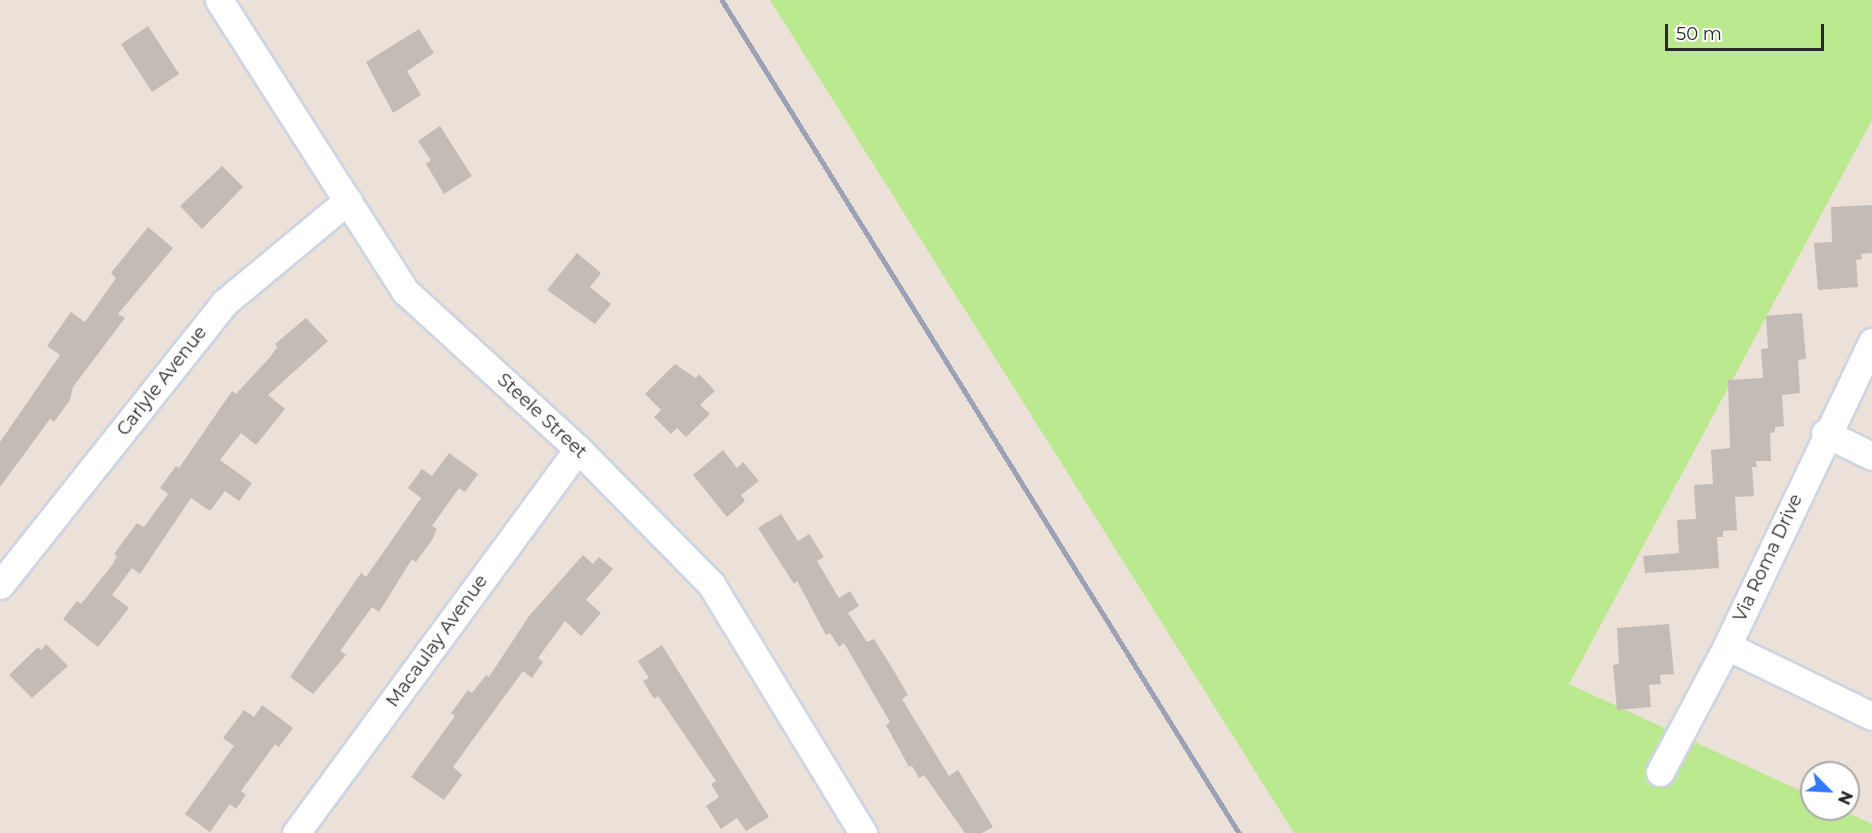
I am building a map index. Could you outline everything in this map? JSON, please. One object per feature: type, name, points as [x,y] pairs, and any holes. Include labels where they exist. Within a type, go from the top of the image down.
[{"type":"street","name":"Steele Street","points":[[219,0],[405,291],[578,449],[711,585],[863,833]]},
{"type":"street","name":"Carlyle Avenue","points":[[0,585],[224,303],[348,200]]},
{"type":"street","name":"Via Roma Drive","points":[[1660,772],[1727,646],[1825,433],[1872,342]]},
{"type":"street","points":[[1825,433],[1872,456]]},
{"type":"street","name":"Macaulay Avenue","points":[[296,833],[578,449]]},
{"type":"street","points":[[1727,646],[1872,716]]},
{"type":"green space","points":[[770,0],[1872,0],[1872,120],[1569,684],[1800,790],[1800,821],[1860,821],[1860,818],[1872,824],[1872,833],[1294,833]]},
{"type":"building","points":[[148,26],[179,74],[152,92],[121,44]]},
{"type":"building","points":[[419,29],[434,53],[407,71],[421,95],[393,113],[366,62]]},
{"type":"building","points":[[440,126],[472,176],[444,194],[426,164],[431,160],[418,141]]},
{"type":"building","points":[[222,166],[243,187],[202,229],[180,206]]},
{"type":"building","points":[[1872,205],[1872,253],[1861,254],[1862,259],[1856,260],[1858,287],[1818,290],[1814,243],[1832,242],[1831,207]]},
{"type":"building","points":[[148,227],[173,248],[118,314],[125,318],[73,387],[70,400],[54,422],[50,419],[0,487],[0,442],[60,355],[47,346],[71,312],[85,322],[116,278],[111,273]]},
{"type":"building","points":[[577,253],[601,273],[590,287],[611,304],[595,324],[547,290]]},
{"type":"building","points":[[1802,313],[1806,359],[1798,360],[1800,393],[1782,395],[1784,426],[1775,427],[1775,432],[1770,433],[1771,461],[1756,461],[1757,467],[1752,467],[1754,496],[1735,497],[1737,530],[1723,531],[1723,537],[1717,537],[1719,568],[1645,573],[1643,556],[1679,553],[1677,520],[1696,519],[1694,485],[1713,484],[1711,450],[1730,448],[1728,380],[1763,378],[1761,349],[1768,348],[1766,316]]},
{"type":"building","points":[[306,318],[328,341],[268,395],[285,409],[256,445],[241,433],[220,460],[252,483],[239,501],[225,491],[210,511],[191,498],[140,574],[132,568],[112,595],[129,608],[98,647],[63,619],[77,601],[81,604],[113,564],[117,556],[114,554],[137,523],[144,527],[168,494],[160,488],[176,466],[179,468],[232,391],[236,394],[271,356],[277,347],[275,344]]},
{"type":"building","points":[[675,364],[696,378],[699,374],[715,391],[700,405],[710,414],[686,437],[677,428],[671,434],[654,417],[661,410],[645,394]]},
{"type":"building","points":[[723,450],[737,468],[743,462],[759,481],[741,495],[745,501],[727,517],[693,475]]},
{"type":"building","points":[[449,453],[478,474],[465,492],[459,488],[432,526],[437,529],[432,540],[416,562],[412,559],[379,612],[372,607],[340,651],[346,655],[313,694],[290,677],[361,573],[366,577],[421,498],[408,488],[422,469],[432,476]]},
{"type":"building","points":[[781,514],[798,541],[809,534],[824,557],[817,561],[839,598],[850,591],[859,606],[848,613],[867,642],[874,639],[894,671],[908,695],[902,699],[949,776],[958,770],[993,827],[982,833],[965,833],[924,775],[919,778],[912,766],[909,767],[886,725],[890,722],[844,643],[839,647],[830,633],[826,635],[797,581],[794,584],[758,528]]},
{"type":"building","points":[[583,555],[593,564],[599,557],[613,569],[586,600],[601,613],[581,636],[565,621],[538,658],[543,662],[532,678],[523,671],[453,767],[462,775],[444,800],[411,777],[455,716],[451,713],[468,690],[472,693],[486,675],[489,677],[529,616]]},
{"type":"building","points":[[1669,624],[1674,674],[1660,675],[1661,684],[1649,685],[1651,707],[1617,710],[1613,665],[1619,664],[1617,628]]},
{"type":"building","points":[[46,644],[68,666],[32,698],[9,675],[38,647],[41,650]]},
{"type":"building","points":[[662,645],[769,817],[746,831],[737,818],[721,829],[706,806],[719,797],[711,784],[716,781],[658,696],[654,699],[643,681],[649,678],[638,661]]},
{"type":"building","points":[[262,705],[293,728],[279,747],[275,744],[241,791],[246,795],[236,809],[230,804],[210,832],[185,814],[234,746],[223,738],[244,710],[254,717]]},
{"type":"railway","points":[[722,0],[1239,833]]}]
